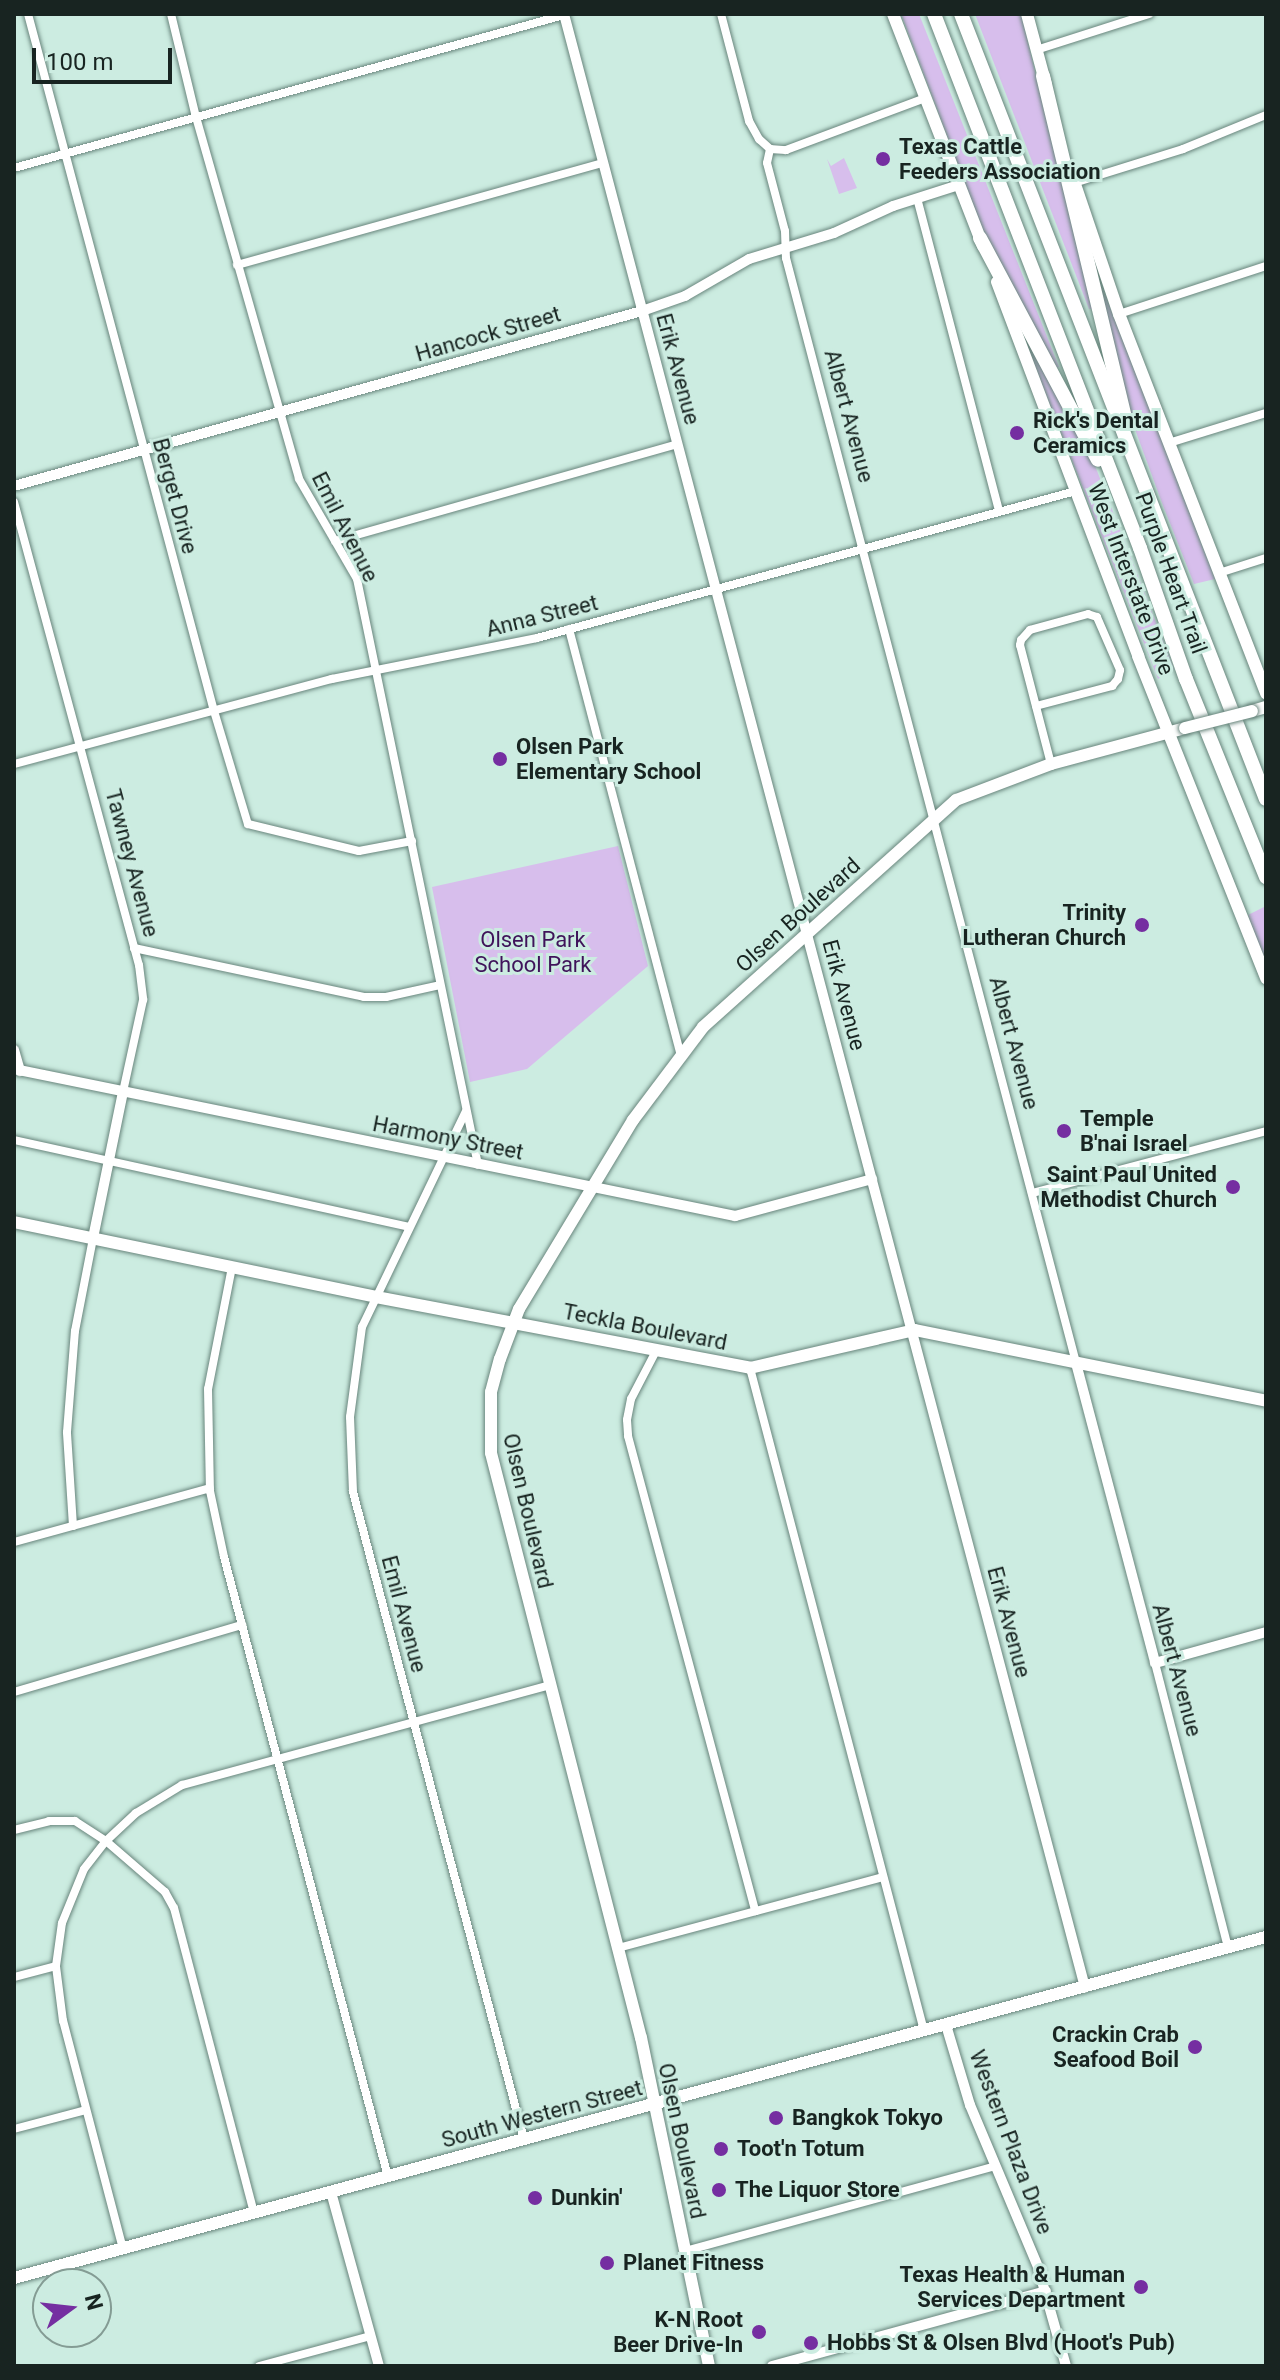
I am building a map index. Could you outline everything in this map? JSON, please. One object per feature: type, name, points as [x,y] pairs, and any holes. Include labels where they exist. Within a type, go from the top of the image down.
[{"type":"highway","name":"Purple Heart Trail","points":[[934,14],[1140,548],[1186,679],[1266,877]]},
{"type":"highway","name":"Purple Heart Trail","points":[[961,14],[1266,799]]},
{"type":"highway","points":[[1043,76],[1144,491]]},
{"type":"highway","points":[[980,238],[1082,427],[1140,548]]},
{"type":"main road","name":"West Interstate Drive","points":[[893,14],[1168,733],[1266,978]]},
{"type":"main road","points":[[1027,14],[1074,183],[1119,314],[1266,693]]},
{"type":"main road","name":"Olsen Boulevard","points":[[709,2366],[618,1948],[491,1453],[491,1392],[514,1321],[633,1120],[703,1027],[956,800],[1051,764],[1266,707]]},
{"type":"main road","name":"Teckla Boulevard","points":[[14,1222],[376,1297],[750,1368],[912,1330],[1266,1401]]},
{"type":"main road","name":"South Western Street","points":[[14,2278],[1266,1937]]},
{"type":"street","name":"Berget Drive","points":[[28,14],[214,711],[248,824],[359,851],[412,841]]},
{"type":"street","name":"Emil Avenue","points":[[171,14],[196,117],[299,479],[357,579],[478,1165]]},
{"type":"street","points":[[14,168],[564,14]]},
{"type":"street","name":"Erik Avenue","points":[[564,14],[1085,1987]]},
{"type":"street","points":[[721,14],[749,121],[770,149],[786,150],[925,98]]},
{"type":"street","points":[[1036,50],[1149,14]]},
{"type":"street","points":[[1074,183],[1183,149],[1266,115]]},
{"type":"street","name":"Albert Avenue","points":[[770,149],[767,163],[785,231],[786,247],[1228,1947]]},
{"type":"street","points":[[237,265],[603,163]]},
{"type":"street","name":"Hancock Street","points":[[14,486],[280,415],[642,311],[685,296],[749,259],[851,227],[917,198],[959,185]]},
{"type":"street","points":[[917,198],[999,511]]},
{"type":"street","points":[[1119,314],[1266,266]]},
{"type":"street","points":[[1169,443],[1266,413]]},
{"type":"street","points":[[335,541],[677,444]]},
{"type":"street","name":"Anna Street","points":[[14,764],[378,670],[569,629],[1076,491]]},
{"type":"street","name":"Tawney Avenue","points":[[14,502],[134,948],[143,1000],[93,1238]]},
{"type":"street","points":[[1219,573],[1266,558]]},
{"type":"street","points":[[1036,706],[1112,686],[1118,679],[1120,670],[1097,617],[1088,614],[1030,630],[1023,636],[1020,645],[1051,764]]},
{"type":"street","points":[[569,629],[681,1057]]},
{"type":"street","points":[[134,948],[364,997],[386,997],[440,985]]},
{"type":"street","points":[[14,1050],[17,1070]]},
{"type":"street","name":"Harmony Street","points":[[17,1070],[735,1216],[872,1179]]},
{"type":"street","name":"Emil Avenue","points":[[466,1111],[362,1327],[350,1417],[353,1492],[524,2139]]},
{"type":"street","points":[[1032,1193],[1266,1131]]},
{"type":"street","points":[[14,1140],[409,1227]]},
{"type":"street","points":[[73,1526],[67,1432],[75,1331],[93,1238]]},
{"type":"street","points":[[232,1267],[208,1389],[210,1488],[242,1625],[388,2177]]},
{"type":"street","points":[[656,1351],[631,1399],[628,1436],[755,1911]]},
{"type":"street","points":[[750,1368],[924,2031]]},
{"type":"street","points":[[14,1542],[210,1488]]},
{"type":"street","points":[[14,1692],[242,1625]]},
{"type":"street","points":[[1155,1663],[1266,1632]]},
{"type":"street","points":[[123,2249],[63,2021],[56,1966],[62,1923],[73,1890],[106,1841],[136,1813],[166,1792],[277,1758],[550,1685]]},
{"type":"street","points":[[14,1830],[64,1819],[89,1827],[165,1892],[174,1908],[254,2213]]},
{"type":"street","points":[[618,1948],[883,1877]]},
{"type":"street","points":[[14,1977],[56,1966]]},
{"type":"street","name":"Western Plaza Drive","points":[[946,2025],[970,2105],[1046,2291],[1066,2366]]},
{"type":"street","points":[[14,2129],[86,2110]]},
{"type":"street","points":[[685,2251],[995,2166]]},
{"type":"street","points":[[331,2192],[379,2366]]},
{"type":"street","points":[[772,2366],[1046,2291]]},
{"type":"street","points":[[259,2366],[371,2336]]},
{"type":"green space","points":[[901,14],[919,14],[1059,367],[1054,368],[988,244]]},
{"type":"green space","points":[[975,14],[1021,14],[1093,309],[1089,309]]},
{"type":"green space","points":[[844,158],[857,188],[839,194],[827,159],[831,166]]},
{"type":"green space","points":[[1095,269],[1215,579],[1194,584],[1162,503],[1125,402]]},
{"type":"green space","points":[[1020,328],[1087,445],[1174,669],[1158,679]]},
{"type":"green space","name":"Olsen Park School Park","points":[[618,846],[648,966],[527,1069],[470,1082],[432,887]]},
{"type":"green space","points":[[1264,907],[1266,912],[1266,965],[1248,915]]},
{"type":"place","name":"Texas Cattle Feeders Association","points":[[883,159]]},
{"type":"place","name":"Rick's Dental Ceramics","points":[[1017,433]]},
{"type":"place","name":"Olsen Park Elementary School","points":[[500,759]]},
{"type":"place","name":"Trinity Lutheran Church","points":[[1142,925]]},
{"type":"place","name":"Temple B'nai Israel","points":[[1064,1131]]},
{"type":"place","name":"Saint Paul United Methodist Church","points":[[1233,1187]]},
{"type":"place","name":"Crackin Crab Seafood Boil","points":[[1195,2047]]},
{"type":"place","name":"Bangkok Tokyo","points":[[776,2118]]},
{"type":"place","name":"Toot'n Totum","points":[[721,2149]]},
{"type":"place","name":"The Liquor Store","points":[[719,2190]]},
{"type":"place","name":"Dunkin'","points":[[535,2198]]},
{"type":"place","name":"Planet Fitness","points":[[607,2263]]},
{"type":"place","name":"Texas Health & Human Services Department","points":[[1141,2287]]},
{"type":"place","name":"K-N Root Beer Drive-In","points":[[759,2332]]},
{"type":"place","name":"Hobbs St & Olsen Blvd (Hoot's Pub)","points":[[811,2343]]}]
